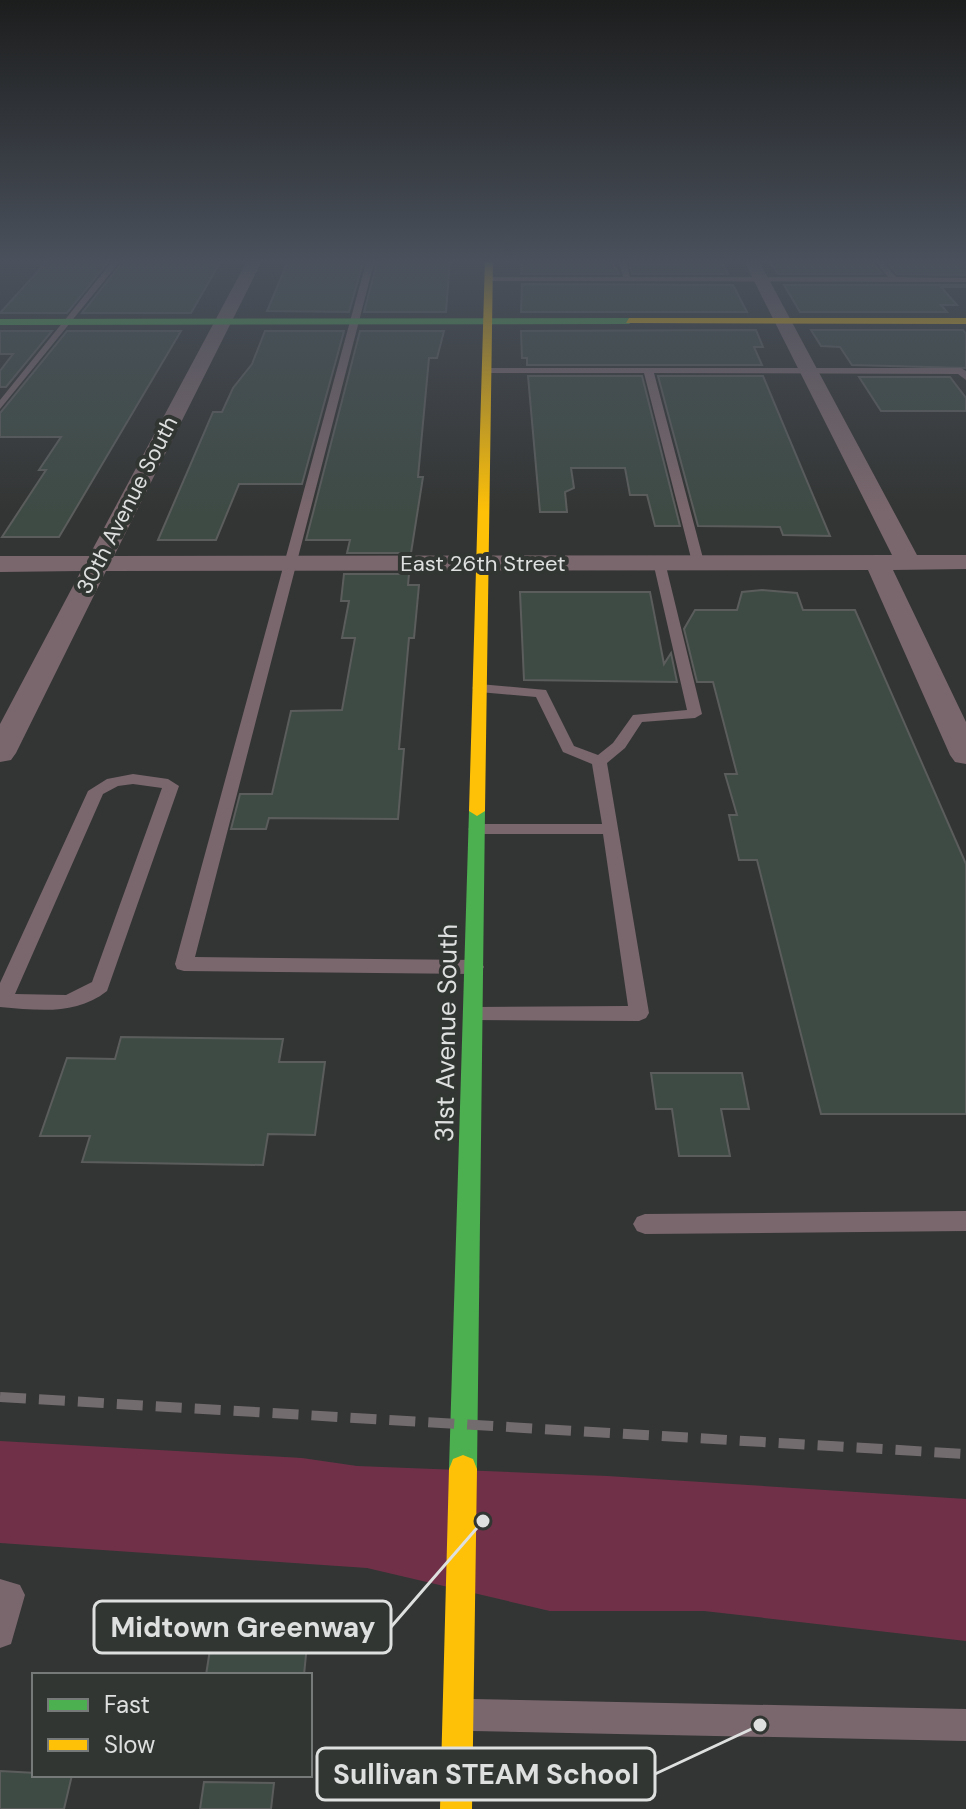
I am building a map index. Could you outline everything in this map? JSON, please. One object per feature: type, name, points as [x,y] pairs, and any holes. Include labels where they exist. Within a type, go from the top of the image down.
[{"type":"street","name":"30th Avenue South","points":[[0,753],[210,343]]},
{"type":"street","name":"31st Avenue South","points":[[456,1809],[488,343]]},
{"type":"street","points":[[794,343],[908,562]]},
{"type":"street","points":[[877,562],[966,755]]},
{"type":"street","name":"East 26th Street","points":[[0,564],[966,562]]},
{"type":"lane","points":[[0,406],[51,343]]},
{"type":"lane","points":[[348,343],[184,964],[474,967]]},
{"type":"lane","points":[[487,370],[964,373]]},
{"type":"lane","points":[[648,370],[698,562]]},
{"type":"lane","points":[[599,761],[620,749],[630,725],[638,718],[695,714],[659,562]]},
{"type":"lane","points":[[479,688],[541,693],[568,749],[599,761]]},
{"type":"lane","points":[[472,1015],[639,1013],[599,761]]},
{"type":"lane","points":[[162,780],[171,786],[100,986],[87,998],[60,1003],[1,1000],[96,791],[110,781],[162,780]]},
{"type":"lane","points":[[476,829],[611,829]]},
{"type":"lane","points":[[645,1224],[966,1221]]},
{"type":"lane","points":[[0,1594],[10,1595],[0,1633]]},
{"type":"lane","points":[[458,1715],[966,1725]]},
{"type":"shaded area","points":[[0,1441],[302,1458],[357,1466],[607,1476],[966,1499],[966,1641],[704,1611],[550,1611],[367,1568],[0,1543]]},
{"type":"building","points":[[0,343],[42,343],[6,387],[0,387],[0,371],[13,354],[0,354]]},
{"type":"building","points":[[57,343],[174,343],[59,537],[2,537],[46,470],[39,470],[61,437],[0,437],[0,413]]},
{"type":"building","points":[[260,343],[341,343],[302,484],[239,484],[216,540],[158,540],[213,412],[222,412],[233,388],[252,364]]},
{"type":"building","points":[[357,343],[441,343],[437,358],[429,358],[418,477],[423,477],[411,553],[347,553],[350,540],[306,540]]},
{"type":"building","points":[[521,343],[762,343],[763,347],[754,347],[762,365],[527,365],[527,358],[522,358]]},
{"type":"building","points":[[819,343],[966,343],[966,368],[852,365],[840,347]]},
{"type":"building","points":[[528,376],[642,376],[680,526],[655,526],[647,495],[630,495],[625,468],[571,468],[574,488],[565,492],[567,512],[540,512]]},
{"type":"building","points":[[658,376],[763,376],[830,536],[783,535],[780,527],[698,526]]},
{"type":"building","points":[[859,377],[950,377],[966,398],[966,411],[881,411]]},
{"type":"building","points":[[344,574],[409,574],[408,585],[419,585],[414,638],[409,638],[402,715],[399,749],[404,749],[398,819],[269,818],[266,829],[231,829],[240,794],[272,794],[291,711],[342,710],[355,638],[342,638],[349,601],[341,601]]},
{"type":"building","points":[[520,592],[650,592],[664,664],[671,653],[677,682],[524,680]]},
{"type":"building","points":[[742,592],[797,593],[803,610],[855,610],[966,864],[966,1114],[821,1114],[757,860],[739,860],[729,815],[737,815],[725,774],[737,774],[713,682],[697,682],[684,629],[695,610],[737,610]]},
{"type":"building","points":[[121,1037],[283,1039],[279,1062],[325,1062],[315,1135],[268,1134],[263,1165],[82,1162],[90,1136],[40,1136],[67,1058],[115,1059]]},
{"type":"building","points":[[651,1073],[742,1073],[749,1109],[721,1109],[730,1156],[679,1156],[672,1109],[656,1109]]},
{"type":"building","points":[[214,1624],[309,1624],[304,1673],[206,1673]]},
{"type":"building","points":[[0,1771],[32,1773],[32,1777],[72,1777],[64,1809],[0,1809]]},
{"type":"building","points":[[204,1782],[274,1783],[271,1809],[200,1809]]},
{"type":"railway","points":[[0,1397],[966,1454]]},
{"type":"traffic: fast","points":[[463,1469],[477,811]]},
{"type":"traffic: slow","points":[[477,811],[487,343]]},
{"type":"traffic: slow","points":[[456,1809],[463,1469]]},
{"type":"place","name":"Midtown Greenway","points":[[483,1521]]},
{"type":"place","name":"Sullivan STEAM School","points":[[760,1725]]}]
